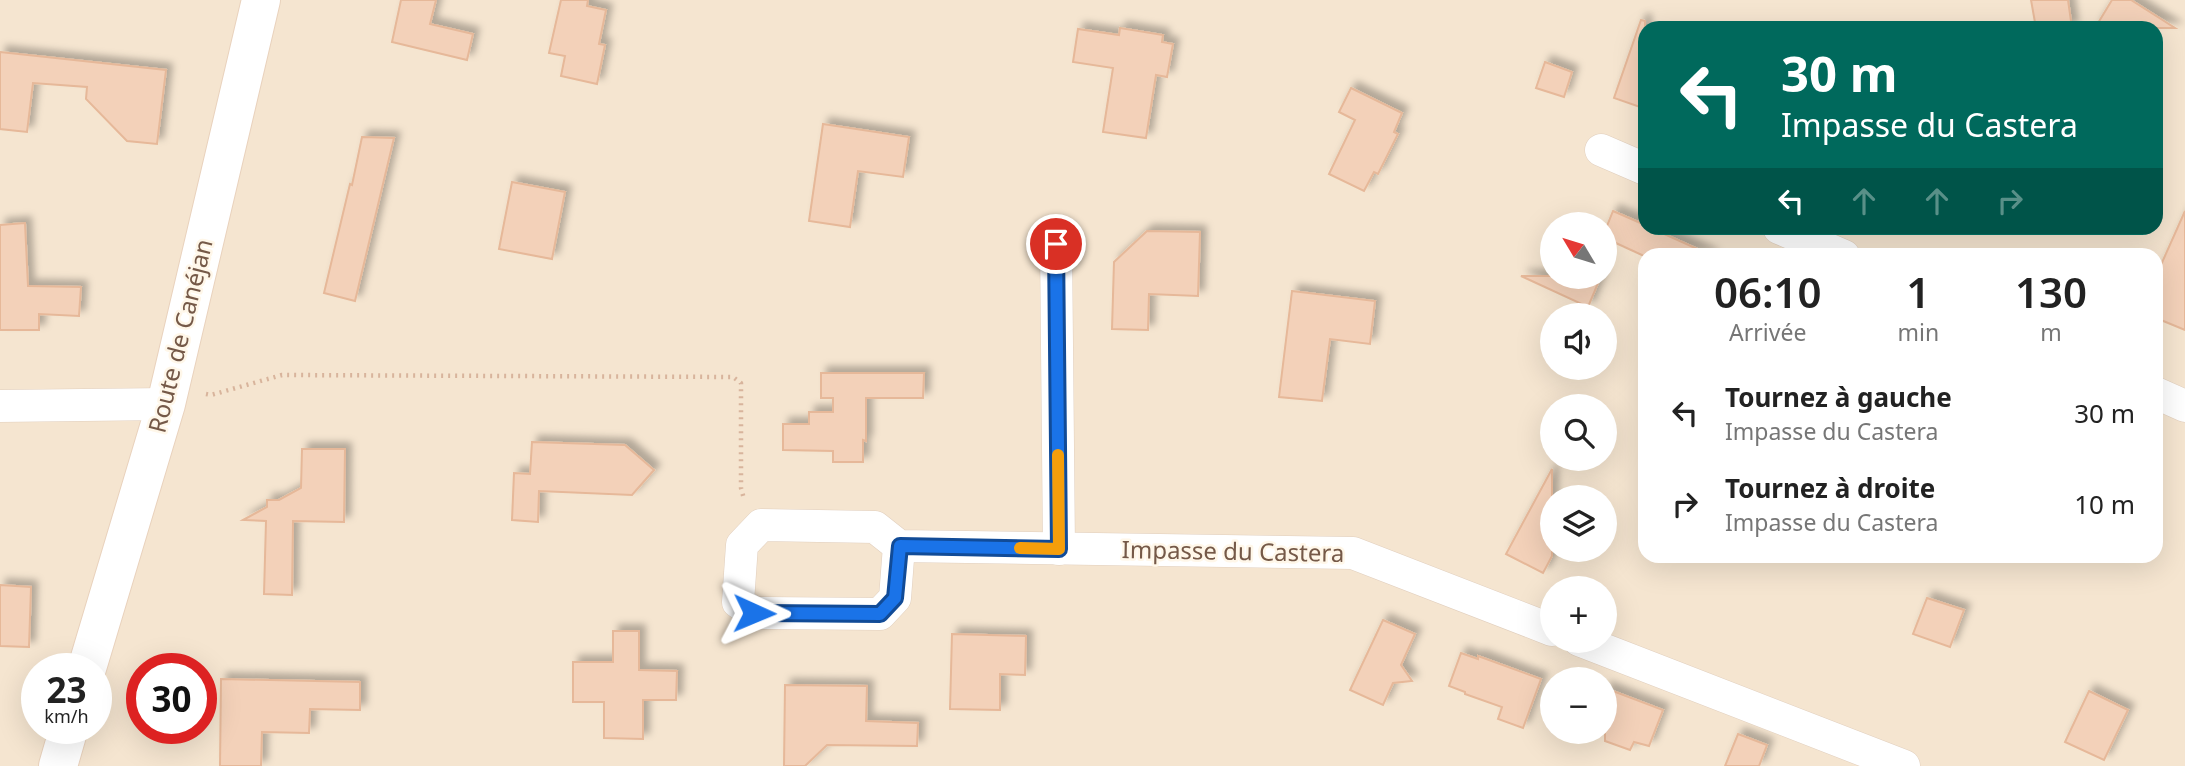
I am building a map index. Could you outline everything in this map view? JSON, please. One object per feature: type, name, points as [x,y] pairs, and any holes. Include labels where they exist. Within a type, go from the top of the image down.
[{"type":"street","name":"Route de Canéjan","points":[[91,653],[169,394],[261,0]]},
{"type":"street","points":[[1601,150],[1638,166]]},
{"type":"street","points":[[1795,235],[1825,248]]},
{"type":"street","points":[[1056,244],[1059,549]]},
{"type":"street","points":[[0,406],[169,394]]},
{"type":"street","points":[[2163,396],[2185,406]]},
{"type":"street","points":[[761,525],[875,527],[900,546],[895,598],[880,614],[754,613],[738,603],[742,545],[761,525]]},
{"type":"street","name":"Impasse du Castera","points":[[900,546],[1353,553],[1540,625]]},
{"type":"street","points":[[1613,653],[1904,766]]},
{"type":"street","points":[[58,766],[64,744]]},
{"type":"path","points":[[169,394],[211,395],[282,375],[733,377],[741,383],[741,488],[747,509],[761,525]]},
{"type":"shaded area","points":[[0,0],[2185,0],[2185,766],[0,766]]},
{"type":"building","points":[[401,0],[436,0],[430,24],[473,34],[467,60],[392,42]]},
{"type":"building","points":[[561,0],[588,0],[587,6],[606,10],[599,44],[605,45],[597,84],[561,76],[565,56],[549,53]]},
{"type":"building","points":[[2031,0],[2068,0],[2071,21],[2035,21]]},
{"type":"building","points":[[2112,0],[2131,0],[2175,28],[2163,28],[2163,21],[2099,21]]},
{"type":"building","points":[[1120,28],[1163,35],[1162,42],[1173,44],[1167,77],[1156,75],[1146,138],[1103,132],[1113,68],[1073,62],[1078,29],[1119,35]]},
{"type":"building","points":[[1638,29],[1638,106],[1614,98]]},
{"type":"building","points":[[0,52],[166,70],[157,144],[127,141],[86,99],[87,87],[33,83],[27,132],[0,129]]},
{"type":"building","points":[[1545,62],[1572,72],[1564,97],[1536,88]]},
{"type":"building","points":[[1351,88],[1402,113],[1394,132],[1398,134],[1378,174],[1374,172],[1364,191],[1329,174],[1355,120],[1339,112]]},
{"type":"building","points":[[823,124],[909,137],[903,177],[858,171],[850,227],[809,221]]},
{"type":"building","points":[[362,137],[394,138],[355,301],[324,293]]},
{"type":"building","points":[[512,182],[565,192],[552,259],[499,249]]},
{"type":"building","points":[[2185,211],[2185,330],[2163,321],[2163,260]]},
{"type":"building","points":[[1617,213],[1638,222],[1638,235],[1666,235],[1695,248],[1638,248],[1638,253],[1617,244]]},
{"type":"building","points":[[25,223],[28,286],[81,287],[79,316],[39,314],[39,330],[0,330],[0,225]]},
{"type":"building","points":[[1147,231],[1200,232],[1198,296],[1149,294],[1148,330],[1112,329],[1114,262]]},
{"type":"building","points":[[1521,276],[1540,276],[1540,285]]},
{"type":"building","points":[[1549,289],[1596,289],[1590,303],[1579,303]]},
{"type":"building","points":[[1292,291],[1375,301],[1370,344],[1330,339],[1322,401],[1279,397]]},
{"type":"building","points":[[821,373],[924,373],[923,398],[866,398],[863,462],[833,462],[833,451],[783,450],[783,424],[809,424],[809,412],[833,412],[833,398],[821,398]]},
{"type":"building","points":[[532,442],[625,445],[654,470],[632,495],[539,491],[538,522],[512,520],[514,473],[530,474]]},
{"type":"building","points":[[302,449],[345,449],[344,522],[293,521],[292,595],[264,594],[266,521],[243,520],[267,507],[267,500],[279,500],[301,488]]},
{"type":"building","points":[[1551,471],[1552,471],[1552,485],[1543,485]]},
{"type":"building","points":[[1540,491],[1540,562],[1549,562],[1543,573],[1506,554]]},
{"type":"building","points":[[0,585],[31,587],[29,647],[0,646]]},
{"type":"building","points":[[1927,598],[1964,610],[1950,647],[1913,634]]},
{"type":"building","points":[[1383,620],[1415,634],[1401,665],[1412,681],[1393,683],[1383,705],[1350,690]]},
{"type":"building","points":[[613,631],[639,631],[639,670],[677,671],[676,700],[643,700],[643,739],[604,738],[604,702],[573,702],[573,662],[613,662]]},
{"type":"building","points":[[952,634],[1026,636],[1025,675],[1000,674],[1000,710],[950,709]]},
{"type":"building","points":[[1461,653],[1478,659],[1478,656],[1540,679],[1523,728],[1498,719],[1502,707],[1449,686]]},
{"type":"building","points":[[221,679],[360,682],[360,710],[310,709],[309,733],[262,732],[261,766],[220,766]]},
{"type":"building","points":[[785,685],[867,686],[866,721],[918,723],[917,746],[827,745],[805,766],[784,766]]},
{"type":"building","points":[[2089,691],[2128,710],[2104,760],[2065,742]]},
{"type":"building","points":[[1617,693],[1663,710],[1649,746],[1634,742],[1630,750],[1613,744],[1617,744]]},
{"type":"building","points":[[1738,734],[1767,745],[1759,766],[1725,766]]},
{"type":"slow traffic","points":[[1020,548],[1059,549],[1058,455]]},
{"type":"route","points":[[754,613],[880,614],[895,598],[900,546],[1059,549],[1056,244]]}]
